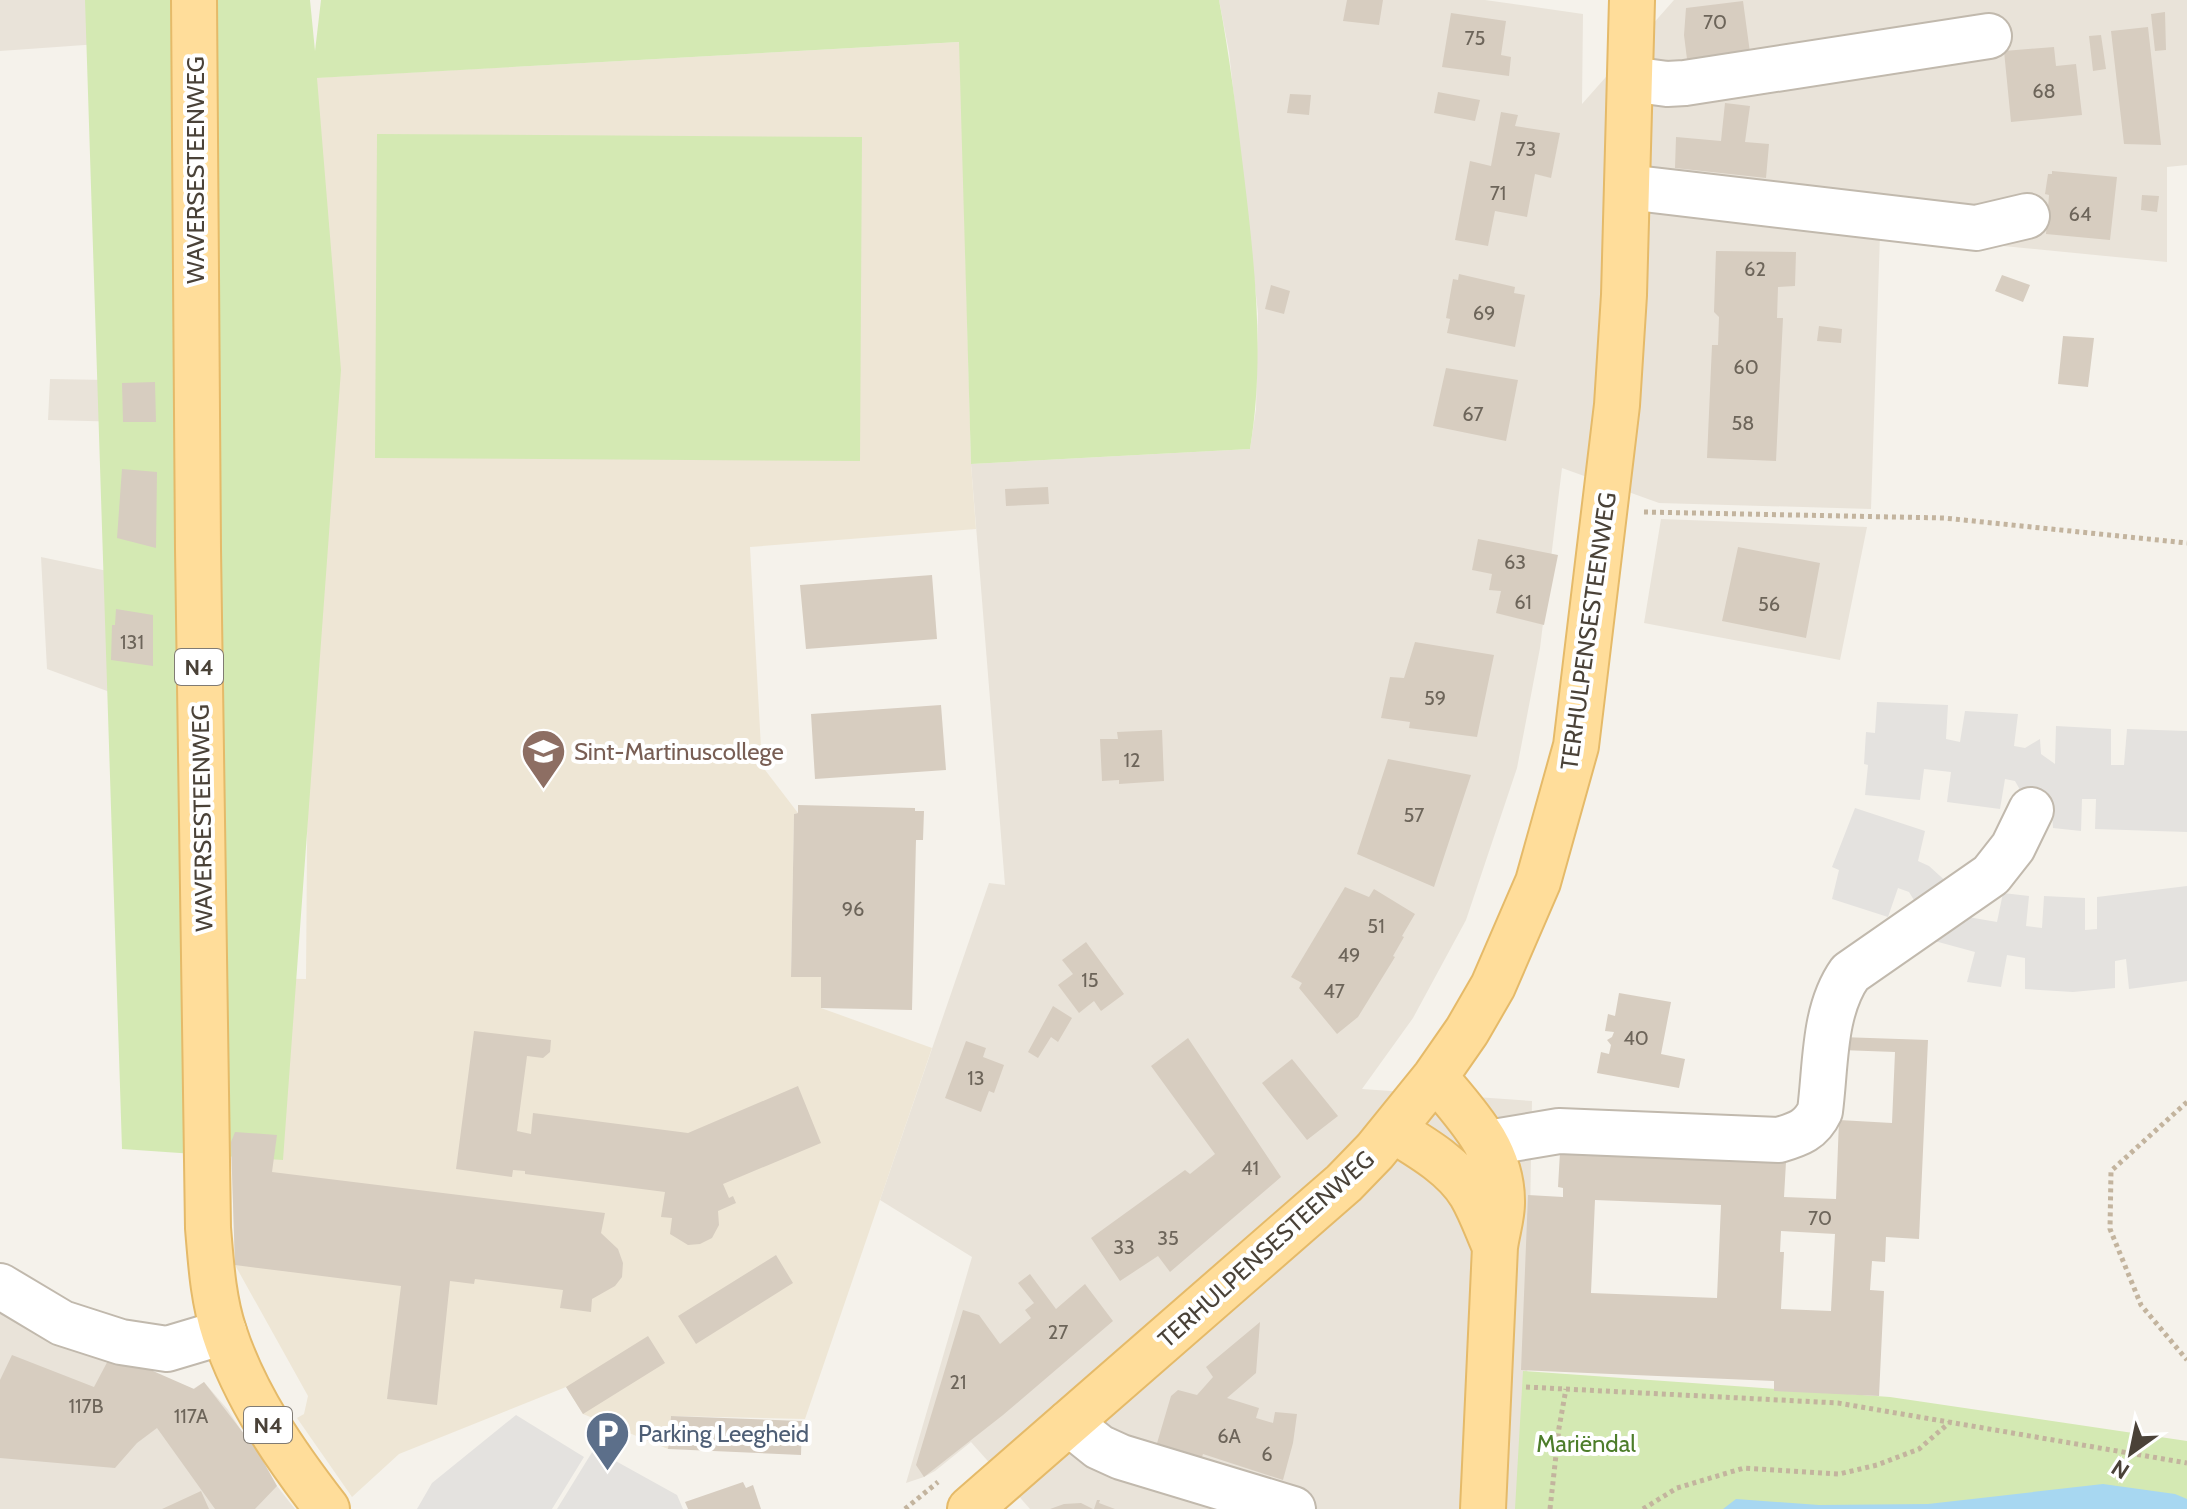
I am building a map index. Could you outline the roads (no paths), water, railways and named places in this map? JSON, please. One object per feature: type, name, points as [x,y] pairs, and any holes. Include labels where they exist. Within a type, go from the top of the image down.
[{"type":"main road","name":"WAVERSESTEENWEG","points":[[194,0],[197,533],[208,1228],[214,1290],[224,1332],[243,1379],[266,1421],[327,1509]]},
{"type":"main road","name":"TERHULPENSESTEENWEG","points":[[970,1509],[1344,1183],[1393,1130],[1467,1031],[1493,986],[1533,895],[1576,746],[1617,405],[1632,0]]},
{"type":"main road","points":[[1435,1077],[1488,1143],[1500,1174],[1502,1204],[1495,1247],[1483,1509]]},
{"type":"main road","points":[[1393,1130],[1452,1171],[1470,1192],[1495,1247]]},
{"type":"street","points":[[1630,79],[1685,83],[1989,36]]},
{"type":"street","points":[[1627,187],[1976,228],[2027,216]]},
{"type":"street","points":[[1488,1143],[1559,1131],[1779,1140],[1802,1133],[1815,1121],[1820,1111],[1832,1016],[1838,990],[1850,973],[1991,875],[2013,847],[2031,810]]},
{"type":"street","points":[[0,1286],[62,1323],[121,1342],[167,1349],[224,1332]]},
{"type":"street","points":[[1069,1423],[1099,1447],[1121,1457],[1293,1509]]},
{"type":"water","points":[[2103,1484],[2175,1494],[2187,1499],[2187,1509],[1723,1509],[1736,1499],[1819,1505],[1928,1504]]},
{"type":"place","name":"Sint-Martinuscollege","points":[[543,790]]},
{"type":"place","name":"Parking Leegheid","points":[[607,1472]]},
{"type":"park label","name":"Mariëndal","points":[[1586,1443]]}]
